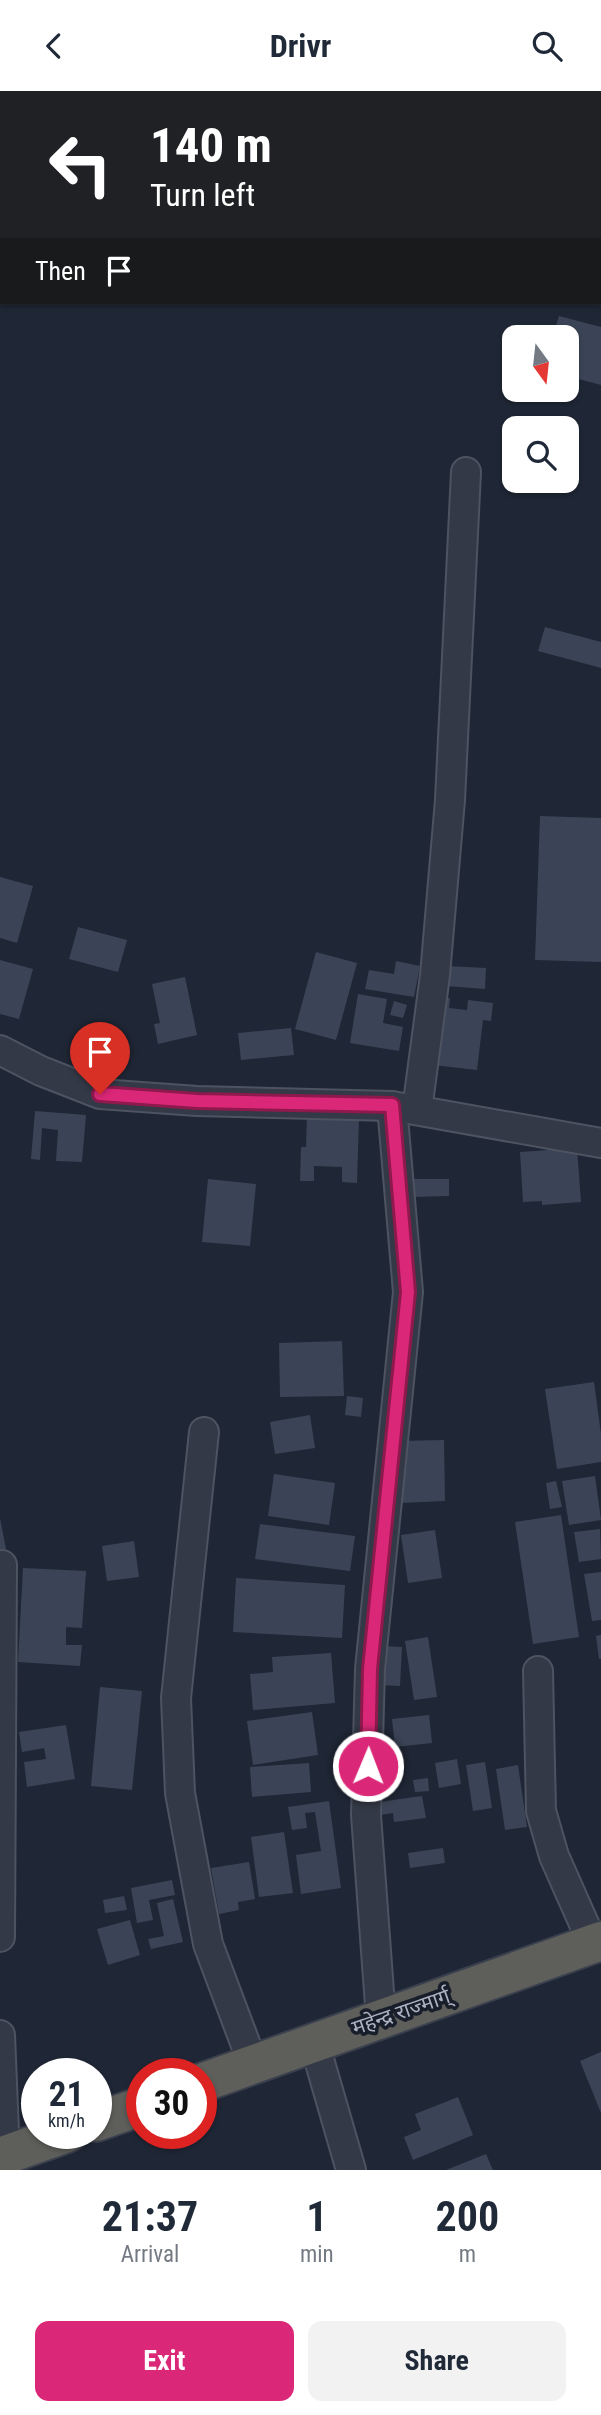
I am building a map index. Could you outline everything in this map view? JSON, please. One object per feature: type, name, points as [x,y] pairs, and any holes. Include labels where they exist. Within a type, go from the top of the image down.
[{"type":"highway","name":"महेन्द्र राज्मार्ग्","points":[[217,2077],[597,1943]]},
{"type":"highway","points":[[3,2157],[24,2149]]},
{"type":"street","points":[[381,2019],[366,1815],[370,1669],[408,1292],[405,1108],[435,975],[450,800],[466,472]]},
{"type":"street","points":[[0,1050],[41,1071],[100,1094],[197,1101],[405,1108],[601,1143]]},
{"type":"street","points":[[204,1433],[176,1698],[180,1793],[208,1944],[253,2064]]},
{"type":"street","points":[[0,1937],[2,1565]]},
{"type":"street","points":[[538,1671],[541,1811],[554,1856],[597,1943]]},
{"type":"street","points":[[0,2035],[3,2157]]},
{"type":"street","points":[[314,2042],[351,2170]]},
{"type":"building","points":[[559,316],[601,327],[601,385],[579,379],[579,325],[556,325]]},
{"type":"building","points":[[545,627],[601,642],[601,668],[538,651]]},
{"type":"building","points":[[540,816],[601,818],[601,962],[535,960]]},
{"type":"building","points":[[0,877],[33,886],[17,943],[0,938]]},
{"type":"building","points":[[78,927],[127,940],[118,972],[69,959]]},
{"type":"building","points":[[316,952],[357,963],[336,1040],[295,1029]]},
{"type":"building","points":[[0,960],[33,969],[19,1019],[0,1014]]},
{"type":"building","points":[[396,961],[420,966],[414,997],[365,989],[369,970],[394,974]]},
{"type":"building","points":[[447,966],[486,968],[485,989],[446,986]]},
{"type":"building","points":[[185,977],[197,1035],[158,1044],[154,1024],[160,1023],[152,984]]},
{"type":"building","points":[[358,994],[387,999],[383,1023],[403,1027],[399,1051],[350,1043]]},
{"type":"building","points":[[441,997],[450,998],[449,1008],[467,1010],[468,1000],[493,1003],[491,1021],[483,1020],[477,1070],[433,1065]]},
{"type":"building","points":[[394,1001],[407,1005],[403,1018],[390,1015]]},
{"type":"building","points":[[291,1028],[294,1055],[241,1060],[238,1033]]},
{"type":"building","points":[[35,1111],[86,1115],[82,1162],[56,1161],[58,1130],[42,1128],[40,1160],[31,1159]]},
{"type":"building","points":[[307,1115],[359,1116],[357,1183],[342,1182],[342,1167],[314,1166],[314,1181],[300,1181],[301,1147],[306,1147]]},
{"type":"building","points":[[577,1148],[581,1202],[542,1205],[542,1201],[523,1202],[520,1152]]},
{"type":"building","points":[[208,1179],[256,1184],[250,1246],[202,1242]]},
{"type":"building","points":[[411,1179],[449,1179],[449,1196],[412,1197]]},
{"type":"building","points":[[342,1341],[344,1396],[280,1397],[279,1343]]},
{"type":"building","points":[[594,1382],[601,1434],[601,1462],[557,1469],[545,1389]]},
{"type":"building","points":[[347,1396],[363,1398],[361,1417],[345,1415]]},
{"type":"building","points":[[310,1415],[315,1448],[275,1454],[270,1422]]},
{"type":"building","points":[[444,1440],[445,1501],[400,1503],[399,1441]]},
{"type":"building","points":[[274,1474],[335,1483],[329,1525],[268,1516]]},
{"type":"building","points":[[595,1476],[601,1520],[569,1525],[562,1481]]},
{"type":"building","points":[[556,1481],[562,1507],[550,1509],[546,1483]]},
{"type":"building","points":[[561,1515],[579,1637],[533,1644],[515,1522]]},
{"type":"building","points":[[0,1518],[6,1549],[0,1550]]},
{"type":"building","points":[[260,1524],[355,1536],[350,1571],[255,1559]]},
{"type":"building","points":[[600,1529],[601,1559],[579,1562],[574,1532]]},
{"type":"building","points":[[435,1530],[442,1578],[408,1583],[401,1535]]},
{"type":"building","points":[[134,1541],[139,1577],[107,1581],[102,1546]]},
{"type":"building","points":[[23,1568],[86,1571],[82,1628],[66,1627],[66,1645],[82,1645],[80,1666],[18,1662]]},
{"type":"building","points":[[601,1572],[601,1620],[592,1621],[584,1574]]},
{"type":"building","points":[[236,1578],[345,1585],[342,1638],[233,1632]]},
{"type":"building","points":[[601,1635],[601,1659],[599,1659],[596,1636]]},
{"type":"building","points":[[428,1637],[437,1697],[414,1700],[405,1641]]},
{"type":"building","points":[[379,1646],[402,1647],[400,1686],[378,1685]]},
{"type":"building","points":[[331,1653],[335,1703],[253,1710],[250,1674],[273,1672],[272,1657]]},
{"type":"building","points":[[100,1687],[142,1691],[132,1790],[91,1786]]},
{"type":"building","points":[[312,1712],[318,1755],[253,1765],[247,1721]]},
{"type":"building","points":[[429,1715],[432,1743],[395,1747],[392,1719]]},
{"type":"building","points":[[66,1725],[75,1779],[27,1787],[24,1762],[46,1759],[44,1748],[22,1752],[19,1732]]},
{"type":"building","points":[[457,1759],[461,1784],[439,1788],[435,1763]]},
{"type":"building","points":[[485,1762],[492,1808],[473,1811],[466,1765]]},
{"type":"building","points":[[309,1763],[311,1792],[252,1797],[250,1767]]},
{"type":"building","points":[[518,1765],[527,1827],[505,1830],[496,1769]]},
{"type":"building","points":[[428,1778],[429,1791],[415,1792],[413,1780]]},
{"type":"building","points":[[422,1796],[426,1818],[394,1822],[393,1813],[381,1815],[379,1802]]},
{"type":"building","points":[[329,1801],[341,1888],[301,1894],[296,1855],[321,1851],[315,1812],[305,1813],[307,1828],[292,1830],[288,1807]]},
{"type":"building","points":[[284,1832],[293,1893],[259,1897],[251,1837]]},
{"type":"building","points":[[443,1848],[445,1863],[410,1868],[408,1853]]},
{"type":"building","points":[[249,1862],[255,1899],[238,1902],[239,1910],[219,1914],[211,1868]]},
{"type":"building","points":[[172,1880],[175,1895],[149,1900],[153,1920],[137,1923],[131,1888]]},
{"type":"building","points":[[124,1896],[127,1910],[105,1913],[103,1900]]},
{"type":"building","points":[[173,1899],[183,1942],[151,1949],[148,1939],[164,1936],[157,1903]]},
{"type":"building","points":[[130,1920],[140,1955],[108,1965],[97,1929]]},
{"type":"building","points":[[601,2052],[601,2113],[580,2061]]},
{"type":"building","points":[[458,2097],[473,2135],[413,2160],[404,2137],[421,2130],[415,2114]]},
{"type":"building","points":[[486,2154],[493,2170],[446,2170]]},
{"type":"route","points":[[100,1094],[197,1101],[392,1105],[408,1292],[370,1669],[368,1766]]}]
